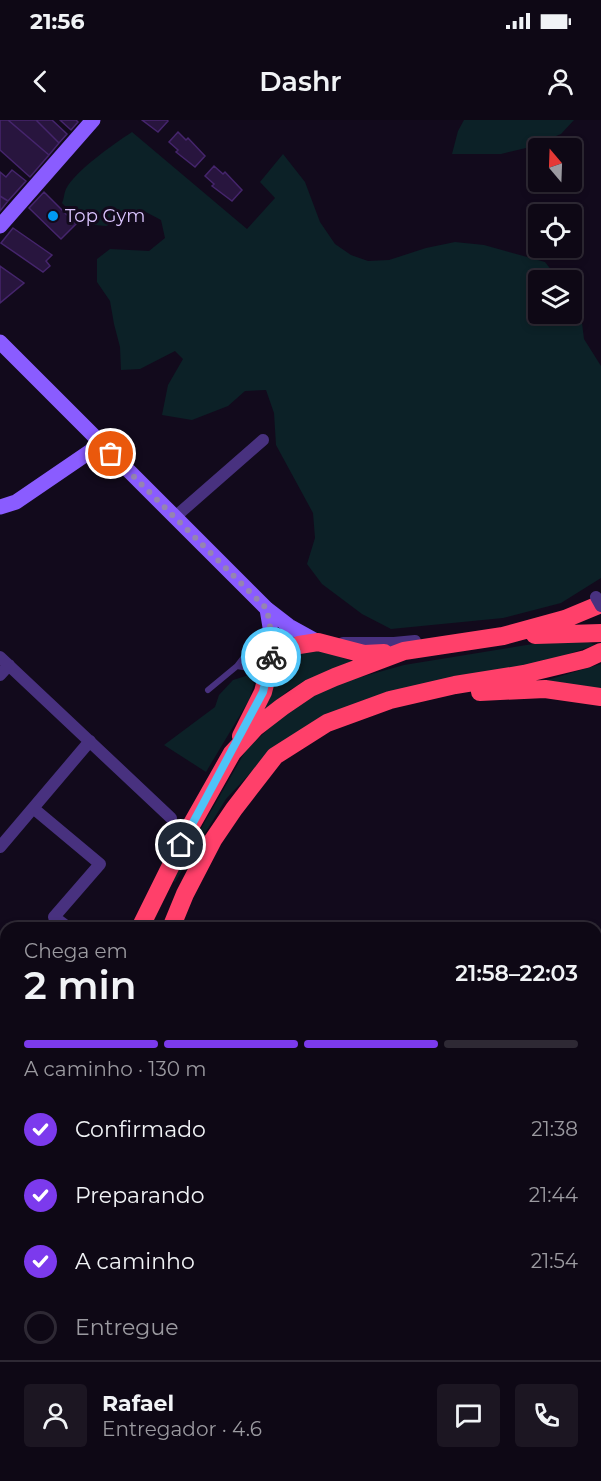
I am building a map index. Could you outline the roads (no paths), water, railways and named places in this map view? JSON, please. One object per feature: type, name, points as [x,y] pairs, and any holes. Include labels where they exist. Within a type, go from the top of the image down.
[{"type":"highway","points":[[143,922],[189,829],[263,692],[270,666],[280,653],[318,642],[364,654],[404,651],[503,636],[565,619],[599,602]]},
{"type":"highway","points":[[503,636],[601,633]]},
{"type":"highway","points":[[232,753],[256,727],[310,688],[404,651]]},
{"type":"highway","points":[[173,922],[213,840],[275,756],[327,723],[418,692],[525,674],[593,655]]},
{"type":"highway","points":[[362,710],[480,692],[521,689],[545,689],[601,697]]},
{"type":"main road","points":[[0,226],[93,120]]},
{"type":"main road","points":[[0,342],[267,609],[289,627],[318,642]]},
{"type":"main road","points":[[0,507],[16,502],[101,444]]},
{"type":"main road","points":[[267,609],[270,666]]},
{"type":"street","points":[[176,517],[263,440]]},
{"type":"street","points":[[318,642],[394,643],[484,633],[599,602]]},
{"type":"street","points":[[0,675],[4,661],[171,818]]},
{"type":"street","points":[[0,847],[90,741]]},
{"type":"street","points":[[33,808],[100,864],[54,917],[61,922]]},
{"type":"lane","points":[[207,690],[237,666],[257,640],[270,632]]},
{"type":"lane","points":[[237,666],[270,666]]},
{"type":"place","name":"Top Gym","points":[[53,216]]}]
